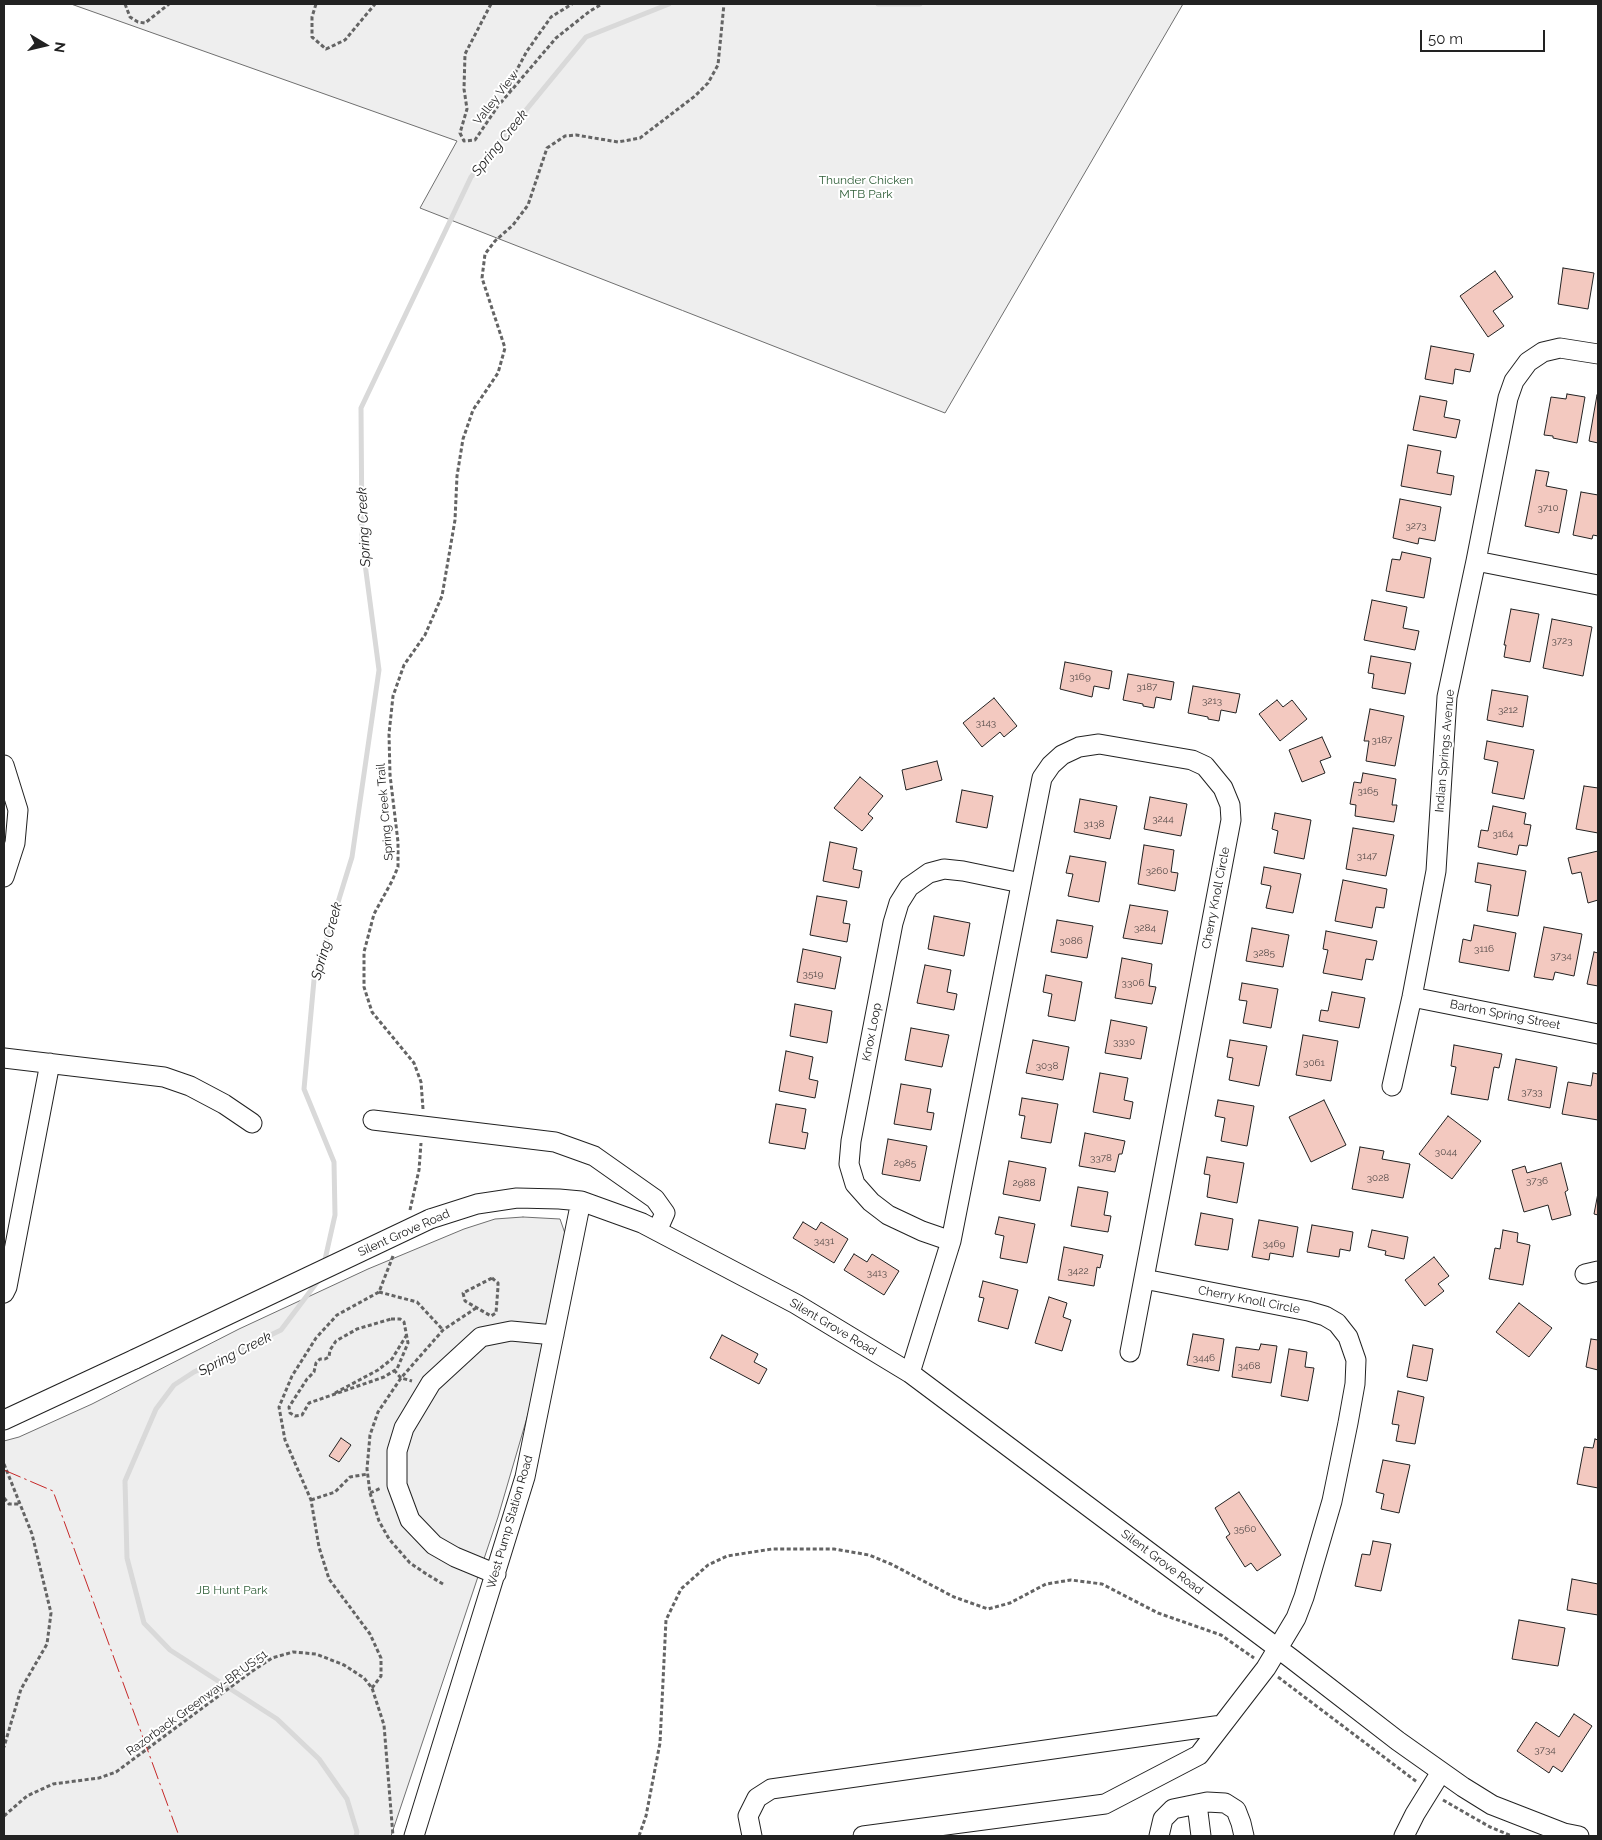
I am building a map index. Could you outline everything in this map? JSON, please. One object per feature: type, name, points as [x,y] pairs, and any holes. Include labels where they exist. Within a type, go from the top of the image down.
[{"type":"street","name":"Indian Springs Avenue","points":[[1392,1086],[1412,997],[1436,871],[1447,697],[1508,398],[1514,381],[1528,362],[1543,352],[1560,348],[1598,354]]},
{"type":"street","points":[[1476,562],[1598,585]]},
{"type":"street","name":"Cherry Knoll Circle","points":[[863,1836],[1105,1804],[1198,1755],[1279,1649],[1296,1618],[1304,1597],[1329,1510],[1355,1384],[1356,1360],[1348,1337],[1337,1323],[1325,1316],[1308,1311],[1144,1279],[1231,820],[1230,805],[1223,788],[1205,766],[1192,760],[1099,744],[1079,747],[1062,755],[1051,764],[1042,778],[951,1241],[910,1373]]},
{"type":"street","points":[[4,765],[18,810],[16,843],[4,877]]},
{"type":"street","name":"Knox Loop","points":[[951,1241],[922,1231],[888,1215],[871,1202],[855,1184],[849,1164],[851,1141],[890,942],[899,903],[909,886],[929,872],[944,869],[1021,883]]},
{"type":"street","name":"Barton Spring Street","points":[[1412,997],[1598,1034]]},
{"type":"street","points":[[4,1058],[164,1077],[190,1086],[224,1104],[252,1123]]},
{"type":"street","points":[[4,1293],[7,1287],[50,1063]]},
{"type":"street","points":[[373,1120],[555,1142],[594,1156],[655,1199],[665,1213],[657,1231]]},
{"type":"street","name":"Silent Grove Road","points":[[4,1420],[430,1219],[477,1204],[517,1198],[581,1201],[642,1223],[796,1304],[910,1373],[1441,1772],[1492,1805],[1564,1833],[1579,1836]]},
{"type":"street","name":"West Pump Station Road","points":[[414,1836],[525,1477],[581,1201]]},
{"type":"street","points":[[1130,1352],[1144,1279]]},
{"type":"street","points":[[496,1574],[454,1557],[434,1545],[410,1520],[397,1485],[397,1451],[404,1428],[431,1382],[481,1337],[511,1331],[554,1335]]},
{"type":"street","points":[[752,1836],[748,1816],[757,1798],[771,1789],[1222,1725]]},
{"type":"street","points":[[1404,1836],[1441,1772]]},
{"type":"street","points":[[1159,1836],[1163,1819],[1173,1809],[1208,1802],[1225,1803],[1236,1810],[1244,1836]]},
{"type":"street","points":[[1197,1804],[1201,1836]]},
{"type":"path","points":[[125,4],[130,17],[138,22],[146,23],[169,4]]},
{"type":"path","points":[[316,4],[312,17],[312,37],[326,49],[345,40],[375,4]]},
{"type":"path","name":"Valley View","points":[[491,4],[465,54],[464,89],[466,109],[460,133],[464,141],[475,140],[509,93],[556,38],[590,11],[602,4]]},
{"type":"path","points":[[509,93],[514,75],[527,51],[551,17],[572,4]]},
{"type":"path","name":"Spring Creek Trail","points":[[410,1211],[419,1170],[423,1108],[421,1082],[414,1063],[372,1012],[364,987],[364,952],[374,914],[398,867],[398,842],[390,775],[389,742],[393,696],[404,664],[425,635],[442,596],[455,520],[457,476],[463,440],[472,410],[498,372],[505,348],[482,278],[485,254],[495,241],[513,225],[528,204],[547,148],[565,136],[576,135],[618,142],[640,138],[695,96],[708,83],[718,64],[724,4]]},
{"type":"path","points":[[372,1688],[381,1676],[381,1658],[370,1634],[328,1579],[319,1547],[311,1500],[285,1440],[279,1407],[292,1376],[316,1338],[337,1315],[379,1292],[394,1255]]},
{"type":"path","points":[[489,1279],[496,1280],[498,1287],[497,1309],[494,1315],[487,1316],[466,1301],[463,1293],[489,1279]]},
{"type":"path","points":[[379,1292],[417,1302],[443,1330]]},
{"type":"path","points":[[391,1319],[400,1319],[404,1322],[408,1343],[394,1370],[384,1377],[309,1403],[302,1415],[295,1416],[290,1413],[289,1407],[307,1379],[314,1372],[316,1363],[329,1357],[330,1350],[336,1341],[357,1329],[391,1319]]},
{"type":"path","points":[[330,1396],[378,1370],[392,1359],[407,1335]]},
{"type":"path","points":[[394,1370],[401,1378]]},
{"type":"path","points":[[4,1464],[32,1534],[51,1613],[47,1644],[21,1689],[4,1747]]},
{"type":"path","points":[[311,1500],[335,1492],[350,1477],[368,1474]]},
{"type":"path","points":[[4,1498],[9,1504],[20,1504]]},
{"type":"path","points":[[639,1836],[646,1816],[660,1743],[666,1620],[681,1589],[708,1565],[727,1556],[772,1549],[834,1549],[868,1555],[891,1564],[954,1596],[988,1609],[1010,1603],[1046,1584],[1071,1580],[1102,1584],[1158,1612],[1222,1635],[1242,1650]]},
{"type":"path","name":"Razorback Greenway-BR:US:51","points":[[4,1816],[27,1796],[53,1784],[99,1778],[116,1772],[251,1672],[272,1658],[293,1652],[316,1654],[344,1665],[364,1678],[372,1688],[384,1725],[393,1836]]},
{"type":"path","points":[[1284,1682],[1406,1774]]},
{"type":"path","points":[[1449,1805],[1490,1827],[1512,1836]]},
{"type":"green space","name":"Thunder Chicken MTB Park","points":[[71,4],[1183,4],[945,413],[420,208],[457,141]]},
{"type":"green space","name":"JB Hunt Park","points":[[523,1217],[560,1219],[568,1242],[552,1332],[498,1517],[391,1836],[4,1836],[4,1441],[19,1437],[92,1404],[239,1329],[368,1269],[464,1229],[495,1219]]},
{"type":"building","points":[[1563,268],[1594,273],[1588,309],[1558,304]]},
{"type":"building","points":[[1495,271],[1513,297],[1493,311],[1504,326],[1488,337],[1460,296]]},
{"type":"building","points":[[1431,346],[1474,354],[1470,372],[1455,369],[1453,384],[1425,379]]},
{"type":"building","points":[[1567,394],[1585,397],[1577,443],[1544,435],[1551,397],[1566,399]]},
{"type":"building","points":[[1598,395],[1598,443],[1589,441]]},
{"type":"building","points":[[1420,396],[1447,401],[1444,417],[1460,420],[1456,438],[1413,430]]},
{"type":"building","points":[[1408,445],[1441,451],[1437,473],[1454,476],[1451,495],[1401,486]]},
{"type":"building","points":[[1536,470],[1549,472],[1546,486],[1567,490],[1559,533],[1525,526]]},
{"type":"building","points":[[1581,492],[1598,495],[1598,536],[1593,535],[1592,539],[1573,535]]},
{"type":"building","points":[[1400,499],[1441,507],[1435,541],[1419,538],[1418,544],[1393,538]]},
{"type":"building","points":[[1402,552],[1431,558],[1424,598],[1386,591],[1392,559],[1400,560]]},
{"type":"building","points":[[1372,600],[1407,607],[1403,628],[1419,631],[1415,650],[1364,640]]},
{"type":"building","points":[[1511,609],[1539,614],[1530,662],[1504,657],[1506,645],[1504,645]]},
{"type":"building","points":[[1552,619],[1592,627],[1583,676],[1543,668]]},
{"type":"building","points":[[1371,656],[1411,663],[1405,694],[1372,688],[1374,674],[1368,673]]},
{"type":"building","points":[[1065,662],[1112,671],[1109,689],[1094,686],[1092,697],[1060,689]]},
{"type":"building","points":[[1128,674],[1174,682],[1171,700],[1156,697],[1154,708],[1123,700]]},
{"type":"building","points":[[1193,686],[1240,694],[1236,713],[1221,710],[1219,721],[1188,713]]},
{"type":"building","points":[[1492,690],[1528,696],[1523,727],[1487,720]]},
{"type":"building","points":[[994,698],[1017,726],[1004,737],[1000,732],[982,747],[963,723]]},
{"type":"building","points":[[1277,700],[1283,707],[1292,700],[1307,719],[1280,741],[1259,714]]},
{"type":"building","points":[[1370,709],[1404,716],[1395,766],[1366,761],[1369,741],[1364,741]]},
{"type":"building","points":[[1322,737],[1331,757],[1320,761],[1325,773],[1302,782],[1289,750]]},
{"type":"building","points":[[1487,741],[1534,750],[1524,799],[1492,793],[1498,762],[1484,759]]},
{"type":"building","points":[[937,761],[942,780],[906,790],[902,770]]},
{"type":"building","points":[[1363,773],[1396,779],[1392,805],[1397,805],[1394,822],[1355,816],[1356,805],[1350,804],[1354,782],[1361,783]]},
{"type":"building","points":[[860,777],[883,796],[868,814],[873,818],[862,831],[834,808]]},
{"type":"building","points":[[1584,786],[1598,788],[1598,833],[1576,829]]},
{"type":"building","points":[[962,790],[993,796],[987,828],[956,822]]},
{"type":"building","points":[[1150,797],[1187,804],[1181,836],[1144,829]]},
{"type":"building","points":[[1080,799],[1117,806],[1110,839],[1074,832]]},
{"type":"building","points":[[1493,806],[1526,813],[1524,824],[1531,825],[1527,846],[1519,845],[1517,855],[1478,847],[1481,830],[1488,831]]},
{"type":"building","points":[[1275,813],[1311,820],[1304,859],[1274,853],[1278,831],[1272,829]]},
{"type":"building","points":[[1353,828],[1394,835],[1386,876],[1346,869]]},
{"type":"building","points":[[830,842],[857,848],[853,869],[862,871],[859,888],[823,881]]},
{"type":"building","points":[[1144,845],[1174,850],[1171,872],[1178,873],[1175,891],[1138,884]]},
{"type":"building","points":[[1598,851],[1598,900],[1588,903],[1581,872],[1572,874],[1568,858]]},
{"type":"building","points":[[1070,856],[1106,862],[1099,902],[1068,896],[1073,874],[1066,873]]},
{"type":"building","points":[[1478,863],[1526,871],[1518,916],[1487,911],[1491,885],[1475,882]]},
{"type":"building","points":[[1264,867],[1301,874],[1293,913],[1266,908],[1271,886],[1261,884]]},
{"type":"building","points":[[1343,880],[1387,889],[1384,908],[1376,907],[1372,928],[1335,921]]},
{"type":"building","points":[[817,896],[847,901],[843,923],[850,924],[847,942],[810,935]]},
{"type":"building","points":[[1130,905],[1168,911],[1162,944],[1123,938]]},
{"type":"building","points":[[934,916],[970,923],[964,956],[928,949]]},
{"type":"building","points":[[1057,920],[1093,926],[1087,958],[1051,952]]},
{"type":"building","points":[[1474,925],[1516,933],[1509,971],[1459,962],[1463,939],[1471,941]]},
{"type":"building","points":[[1544,927],[1582,934],[1574,976],[1555,972],[1553,980],[1534,977]]},
{"type":"building","points":[[1252,928],[1289,935],[1283,967],[1246,961]]},
{"type":"building","points":[[1326,931],[1377,941],[1373,960],[1366,959],[1362,980],[1323,973],[1328,950],[1323,949]]},
{"type":"building","points":[[803,949],[841,957],[835,989],[797,982]]},
{"type":"building","points":[[1594,952],[1598,953],[1598,986],[1587,984]]},
{"type":"building","points":[[1122,958],[1152,964],[1149,986],[1156,987],[1152,1004],[1115,998]]},
{"type":"building","points":[[925,965],[951,970],[947,992],[957,994],[954,1010],[917,1003]]},
{"type":"building","points":[[1046,975],[1082,982],[1075,1021],[1048,1016],[1052,994],[1043,992]]},
{"type":"building","points":[[1242,983],[1278,989],[1271,1028],[1243,1023],[1247,1001],[1239,1000]]},
{"type":"building","points":[[1332,992],[1365,998],[1359,1028],[1319,1021],[1321,1010],[1328,1011]]},
{"type":"building","points":[[795,1004],[832,1011],[827,1043],[790,1036]]},
{"type":"building","points":[[1111,1020],[1147,1027],[1141,1059],[1105,1053]]},
{"type":"building","points":[[911,1028],[949,1035],[942,1067],[905,1060]]},
{"type":"building","points":[[1303,1035],[1338,1041],[1331,1081],[1296,1075]]},
{"type":"building","points":[[1033,1040],[1069,1047],[1063,1080],[1026,1073]]},
{"type":"building","points":[[1230,1040],[1267,1046],[1259,1086],[1229,1080],[1233,1058],[1227,1057]]},
{"type":"building","points":[[1454,1045],[1502,1054],[1499,1068],[1494,1067],[1488,1100],[1451,1094],[1456,1067],[1451,1066]]},
{"type":"building","points":[[786,1051],[813,1057],[809,1079],[818,1081],[815,1098],[779,1091]]},
{"type":"building","points":[[1516,1059],[1557,1067],[1550,1108],[1508,1100]]},
{"type":"building","points":[[1100,1073],[1128,1078],[1124,1100],[1133,1102],[1130,1119],[1093,1112]]},
{"type":"building","points":[[1593,1073],[1598,1074],[1598,1120],[1562,1114],[1568,1082],[1591,1086]]},
{"type":"building","points":[[901,1084],[931,1089],[927,1112],[934,1113],[931,1130],[894,1124]]},
{"type":"building","points":[[1022,1098],[1058,1104],[1051,1143],[1021,1138],[1025,1116],[1019,1115]]},
{"type":"building","points":[[1218,1100],[1254,1106],[1247,1146],[1221,1141],[1225,1118],[1215,1116]]},
{"type":"building","points":[[1324,1100],[1346,1145],[1311,1162],[1289,1117]]},
{"type":"building","points":[[776,1104],[806,1109],[802,1132],[808,1133],[805,1149],[769,1143]]},
{"type":"building","points":[[1448,1116],[1481,1141],[1452,1179],[1419,1154]]},
{"type":"building","points":[[1085,1133],[1125,1141],[1122,1154],[1119,1154],[1115,1172],[1079,1166]]},
{"type":"building","points":[[888,1139],[927,1146],[920,1181],[882,1174]]},
{"type":"building","points":[[1360,1147],[1384,1151],[1382,1159],[1410,1164],[1403,1198],[1352,1189]]},
{"type":"building","points":[[1207,1157],[1244,1163],[1237,1203],[1207,1197],[1210,1175],[1204,1174]]},
{"type":"building","points":[[1009,1161],[1046,1168],[1040,1201],[1003,1194]]},
{"type":"building","points":[[1561,1163],[1568,1190],[1565,1192],[1571,1215],[1552,1220],[1548,1205],[1524,1212],[1512,1170],[1525,1166],[1527,1173]]},
{"type":"building","points":[[1078,1187],[1108,1192],[1104,1215],[1111,1216],[1108,1232],[1071,1226]]},
{"type":"building","points":[[1598,1193],[1598,1215],[1594,1214]]},
{"type":"building","points":[[1201,1213],[1233,1219],[1228,1250],[1195,1245]]},
{"type":"building","points":[[999,1217],[1035,1224],[1027,1263],[1000,1258],[1004,1236],[995,1234]]},
{"type":"building","points":[[1259,1220],[1298,1227],[1293,1257],[1270,1253],[1269,1260],[1252,1257]]},
{"type":"building","points":[[803,1222],[816,1230],[821,1222],[848,1239],[834,1263],[793,1238]]},
{"type":"building","points":[[1312,1225],[1353,1232],[1350,1251],[1340,1249],[1339,1257],[1307,1252]]},
{"type":"building","points":[[1372,1230],[1408,1237],[1404,1259],[1385,1255],[1386,1251],[1368,1247]]},
{"type":"building","points":[[1503,1230],[1518,1233],[1517,1242],[1530,1245],[1523,1285],[1489,1279],[1495,1248],[1500,1249]]},
{"type":"building","points":[[1064,1247],[1103,1255],[1100,1268],[1097,1267],[1094,1286],[1058,1280]]},
{"type":"building","points":[[854,1254],[867,1262],[872,1254],[899,1271],[884,1295],[844,1270]]},
{"type":"building","points":[[1434,1257],[1449,1276],[1438,1284],[1444,1291],[1425,1306],[1405,1280]]},
{"type":"building","points":[[983,1281],[1018,1290],[1008,1329],[978,1321],[984,1298],[979,1297]]},
{"type":"building","points":[[1049,1297],[1067,1303],[1063,1317],[1071,1320],[1062,1351],[1035,1343]]},
{"type":"building","points":[[1519,1303],[1552,1328],[1529,1357],[1496,1332]]},
{"type":"building","points":[[1193,1334],[1224,1339],[1219,1371],[1187,1365]]},
{"type":"building","points":[[722,1335],[758,1354],[754,1362],[767,1369],[759,1384],[710,1358]]},
{"type":"building","points":[[1591,1339],[1598,1340],[1598,1370],[1586,1367]]},
{"type":"building","points":[[1261,1344],[1277,1346],[1271,1383],[1232,1377],[1236,1347],[1259,1350]]},
{"type":"building","points":[[1413,1345],[1433,1349],[1427,1381],[1407,1377]]},
{"type":"building","points":[[1289,1349],[1307,1352],[1305,1367],[1314,1368],[1308,1401],[1281,1396]]},
{"type":"building","points":[[1398,1391],[1424,1397],[1415,1444],[1396,1441],[1399,1425],[1392,1424]]},
{"type":"building","points":[[341,1438],[351,1445],[339,1462],[329,1456]]},
{"type":"building","points":[[1595,1439],[1598,1440],[1598,1488],[1577,1484],[1584,1447],[1593,1448]]},
{"type":"building","points":[[1383,1460],[1410,1465],[1399,1513],[1381,1509],[1384,1494],[1376,1492]]},
{"type":"building","points":[[1239,1492],[1281,1555],[1257,1571],[1251,1563],[1245,1567],[1226,1537],[1230,1534],[1215,1508]]},
{"type":"building","points":[[1373,1541],[1391,1544],[1381,1591],[1355,1586],[1362,1554],[1370,1555]]},
{"type":"building","points":[[1572,1579],[1598,1584],[1598,1615],[1567,1610]]},
{"type":"building","points":[[1519,1620],[1565,1628],[1558,1666],[1512,1659]]},
{"type":"building","points":[[1574,1714],[1592,1726],[1562,1772],[1553,1766],[1549,1773],[1517,1751],[1536,1722],[1559,1737]]},
{"type":"waterway","name":"Spring Creek","points":[[324,1264],[335,1215],[334,1162],[304,1089],[314,980],[352,857],[379,670],[362,541],[361,408],[471,177],[586,37],[669,4]]},
{"type":"waterway","name":"Spring Creek","points":[[878,4],[920,4]]},
{"type":"waterway","name":"Spring Creek","points":[[321,1277],[281,1330],[194,1372],[174,1385],[156,1409],[125,1481],[127,1558],[144,1623],[170,1650],[277,1719],[319,1759],[347,1799],[357,1832],[356,1836]]},
{"type":"power","points":[[4,1470],[53,1491],[179,1836]]}]
